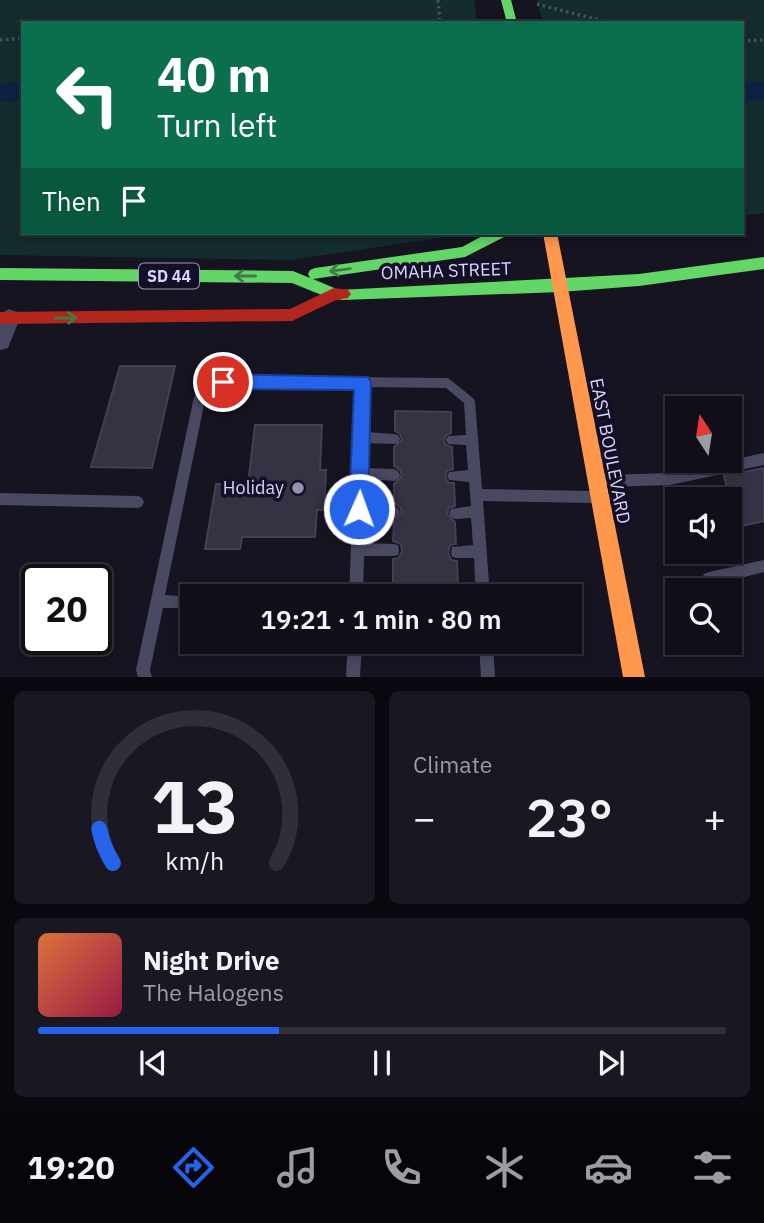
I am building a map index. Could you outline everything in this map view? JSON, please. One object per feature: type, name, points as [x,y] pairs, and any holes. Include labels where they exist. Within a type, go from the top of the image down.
[{"type":"main road","points":[[293,276],[465,252],[495,235]]},
{"type":"main road","name":"EAST BOULEVARD","points":[[550,235],[634,677]]},
{"type":"main road","name":"SD 44","points":[[559,286],[639,280],[764,263]]},
{"type":"main road","name":"OMAHA STREET","points":[[0,274],[293,276],[334,294]]},
{"type":"main road","name":"OMAHA STREET","points":[[5,318],[292,315],[334,294],[559,286]]},
{"type":"street","points":[[0,341],[5,318]]},
{"type":"lane","points":[[145,677],[143,670],[200,397],[223,382],[448,383],[469,401],[482,584]]},
{"type":"lane","points":[[357,584],[363,382]]},
{"type":"lane","points":[[361,438],[394,439]]},
{"type":"lane","points":[[452,440],[472,440]]},
{"type":"lane","points":[[476,495],[597,489],[670,479],[764,459]]},
{"type":"lane","points":[[360,473],[394,475]]},
{"type":"lane","points":[[453,476],[475,476]]},
{"type":"lane","points":[[0,499],[138,502]]},
{"type":"lane","points":[[359,509],[394,512]]},
{"type":"lane","points":[[455,513],[478,512]]},
{"type":"lane","points":[[358,549],[393,551]]},
{"type":"lane","points":[[457,552],[480,551]]},
{"type":"lane","points":[[713,578],[764,566]]},
{"type":"lane","points":[[158,601],[180,602]]},
{"type":"lane","points":[[353,677],[354,654]]},
{"type":"lane","points":[[487,654],[488,677]]},
{"type":"path","points":[[438,0],[440,21]]},
{"type":"path","points":[[537,4],[603,21]]},
{"type":"path","points":[[0,40],[21,38]]},
{"type":"path","points":[[744,41],[764,40]]},
{"type":"green space","points":[[0,0],[475,0],[476,21],[21,21],[21,235],[459,235],[291,260],[0,255]]},
{"type":"green space","points":[[537,0],[764,0],[764,213],[744,216],[744,21],[542,21]]},
{"type":"building","points":[[120,366],[175,366],[152,468],[91,467]]},
{"type":"building","points":[[395,411],[451,412],[451,433],[446,435],[444,441],[452,447],[453,469],[447,471],[445,477],[449,483],[454,483],[455,506],[449,508],[447,514],[455,522],[456,544],[450,545],[448,553],[451,560],[457,561],[458,584],[393,584],[393,559],[399,558],[402,551],[401,544],[393,541],[394,521],[402,513],[400,507],[394,503],[394,484],[402,476],[400,470],[394,466],[394,447],[402,440],[400,434],[395,431]]},
{"type":"building","points":[[255,425],[322,425],[320,470],[326,470],[324,510],[317,510],[315,537],[242,537],[240,549],[205,549],[216,484],[248,484]]},
{"type":"building","points":[[764,468],[764,521],[742,526],[742,487],[727,487],[724,476]]},
{"type":"waterway","points":[[744,92],[764,90]]},
{"type":"waterway","points":[[0,93],[21,91]]},
{"type":"traffic: fast","points":[[506,0],[511,21]]},
{"type":"traffic: fast","points":[[315,274],[465,252],[495,235]]},
{"type":"traffic: fast","points":[[343,294],[560,286],[639,280],[764,263]]},
{"type":"traffic: fast","points":[[0,274],[293,277],[334,294]]},
{"type":"traffic: slow","points":[[550,235],[634,677]]},
{"type":"traffic: jam","points":[[0,318],[292,315],[334,294],[343,294]]},
{"type":"place","name":"Holiday","points":[[298,488]]},
{"type":"route","points":[[223,382],[363,382],[359,509]]}]
